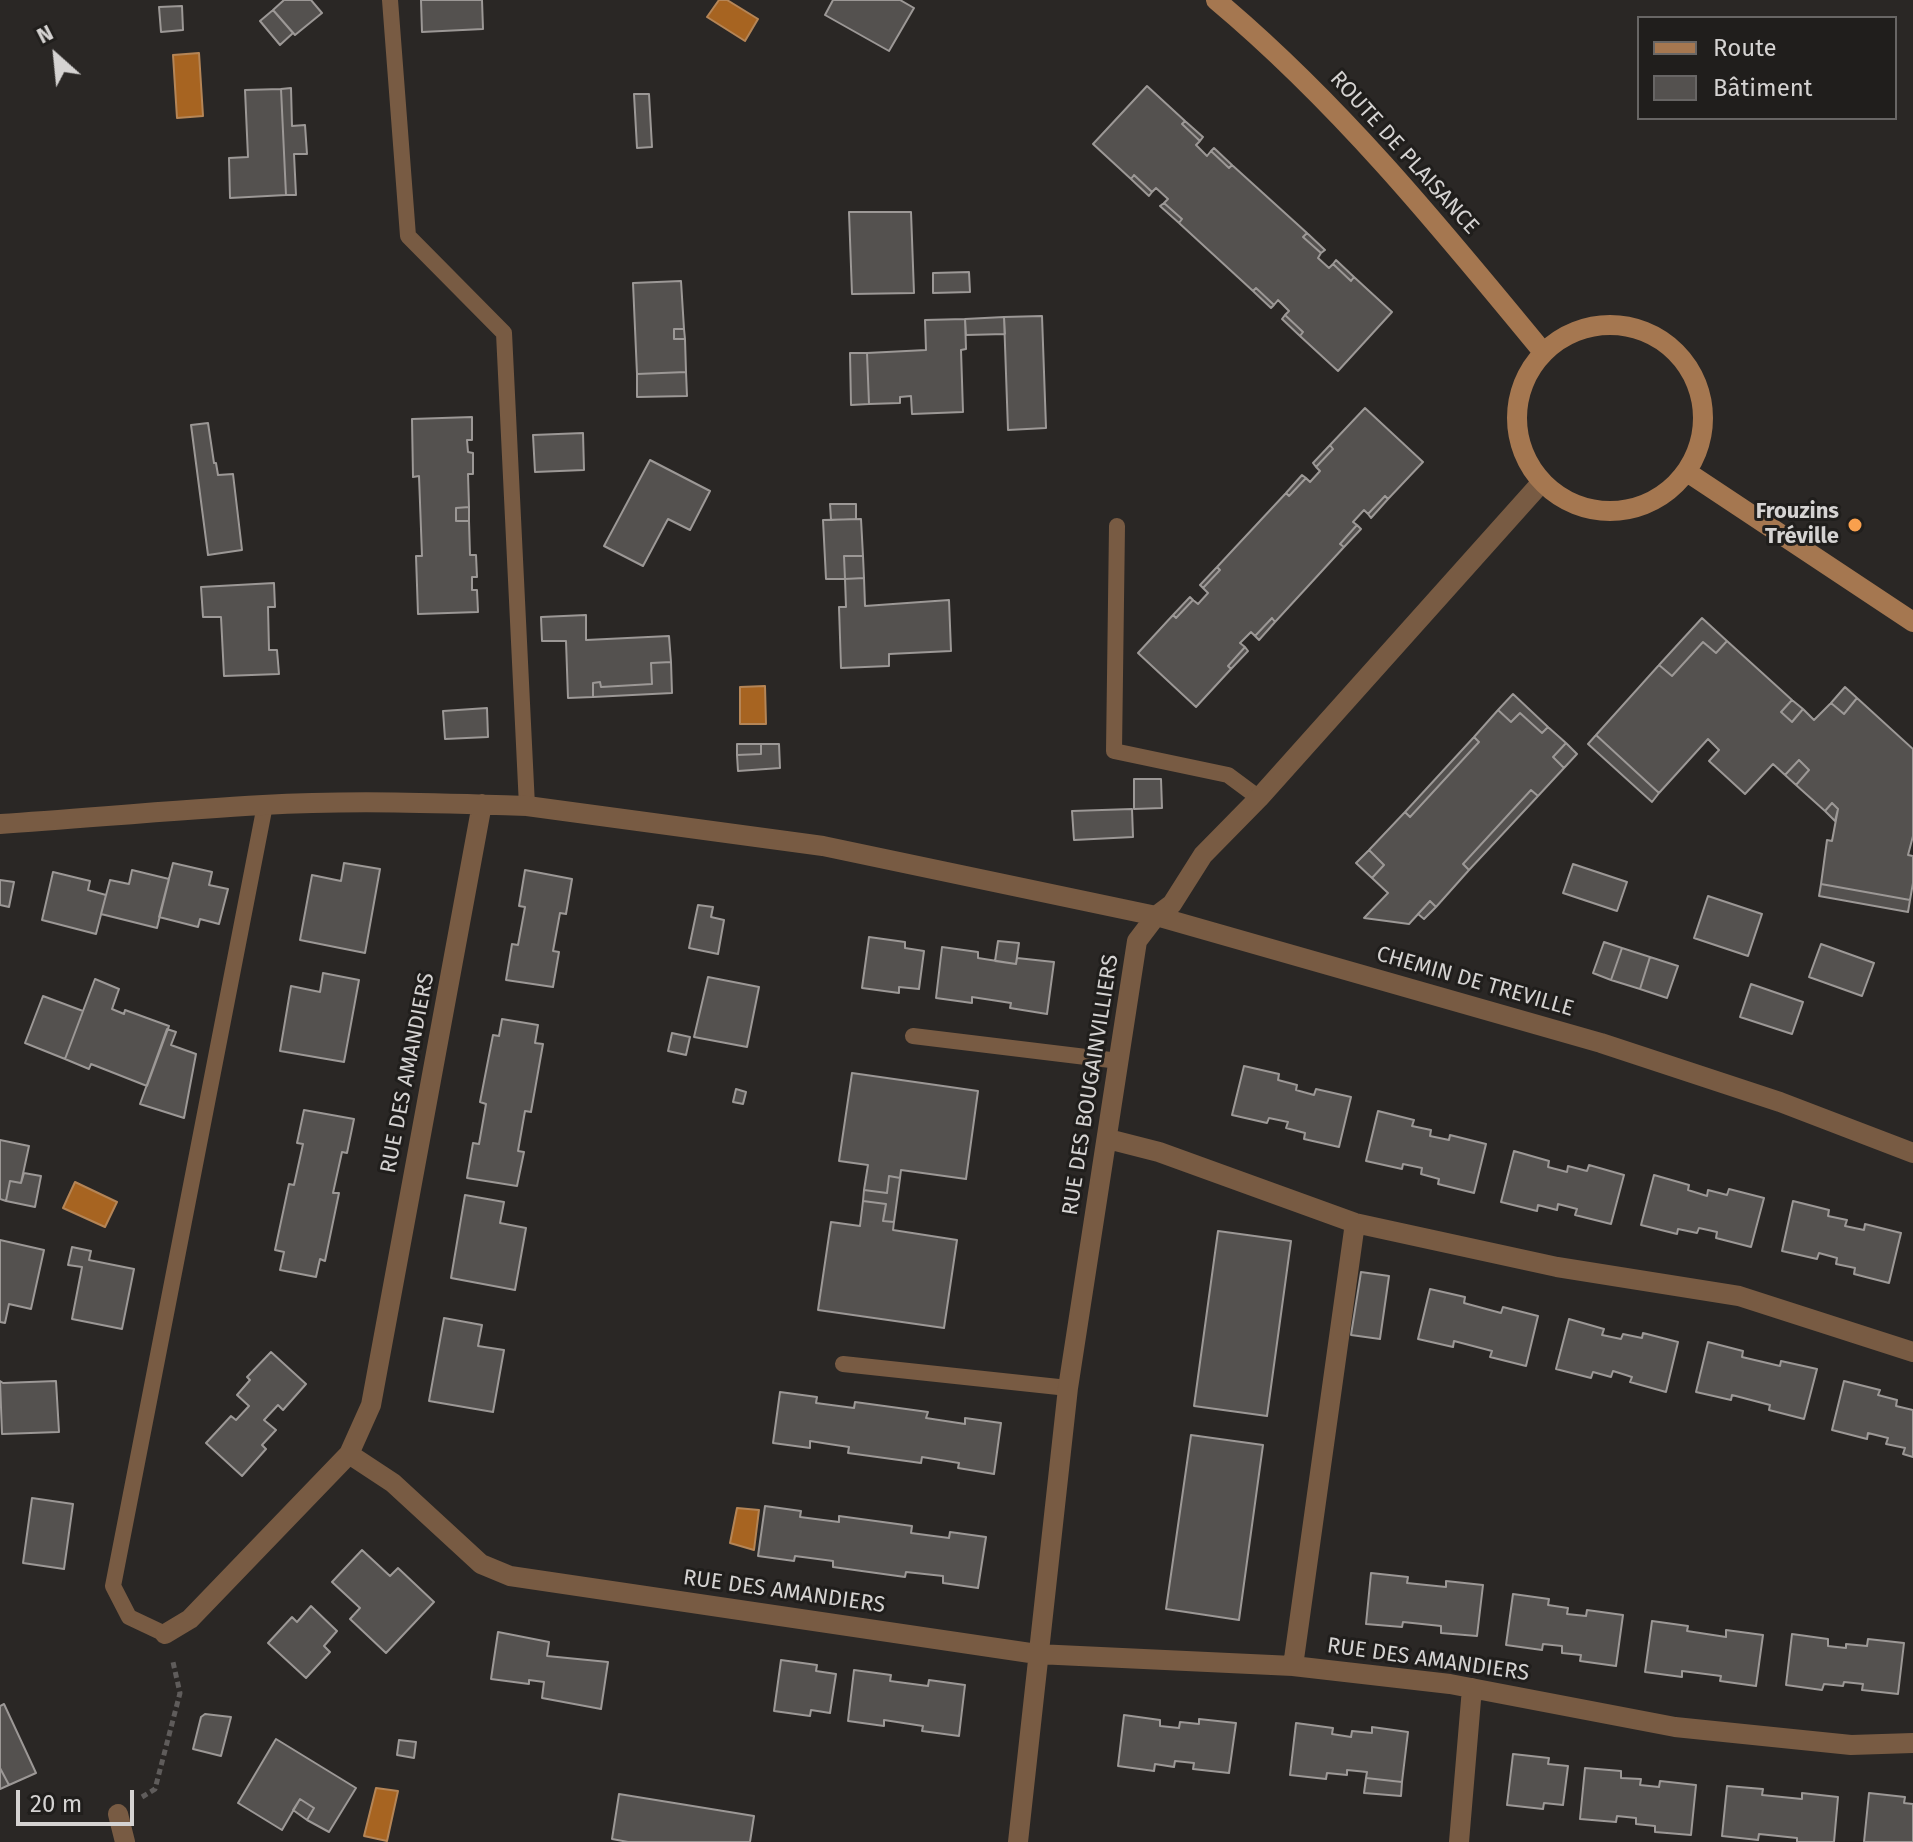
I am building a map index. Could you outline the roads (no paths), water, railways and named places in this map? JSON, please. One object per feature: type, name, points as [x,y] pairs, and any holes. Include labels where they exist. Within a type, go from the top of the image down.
[{"type":"main road","name":"ROUTE DE PLAISANCE","points":[[1216,0],[1330,104],[1460,251],[1543,352]]},
{"type":"main road","points":[[1598,325],[1629,326],[1657,336],[1682,356],[1698,383],[1704,413],[1701,444],[1687,472],[1668,492],[1644,506],[1617,512],[1589,510],[1563,500],[1541,483],[1522,453],[1516,417],[1523,382],[1543,352],[1568,334],[1598,325]]},
{"type":"main road","points":[[1687,472],[1913,622]]},
{"type":"street","name":"RUE DES BOUGAINVILLIERS","points":[[1018,1842],[1068,1388],[1137,941],[1156,916],[1172,904],[1203,855],[1259,798],[1541,483]]},
{"type":"street","name":"CHEMIN DE TREVILLE","points":[[0,824],[265,805],[374,802],[482,804],[527,806],[823,846],[1156,916],[1601,1043],[1780,1102],[1913,1153]]},
{"type":"street","name":"RUE DES AMANDIERS","points":[[482,804],[371,1405],[349,1454],[393,1483],[481,1564],[510,1576],[1037,1654],[1293,1666],[1472,1688],[1675,1727],[1851,1745],[1913,1743]]},
{"type":"street","points":[[1108,1139],[1159,1152],[1355,1223],[1557,1267],[1739,1296],[1913,1352]]},
{"type":"street","points":[[1293,1666],[1355,1223]]},
{"type":"street","points":[[165,1634],[190,1619],[349,1454]]},
{"type":"street","points":[[1459,1842],[1472,1688]]},
{"type":"street","points":[[118,1814],[125,1842]]},
{"type":"lane","points":[[390,0],[408,236],[504,333],[527,806]]},
{"type":"lane","points":[[1117,526],[1114,751],[1228,775],[1259,798]]},
{"type":"lane","points":[[165,1634],[129,1617],[113,1586],[265,805]]},
{"type":"lane","points":[[913,1036],[1119,1061]]},
{"type":"lane","points":[[843,1364],[1068,1388]]},
{"type":"place","name":"Frouzins Tréville","points":[[1855,525]]}]
